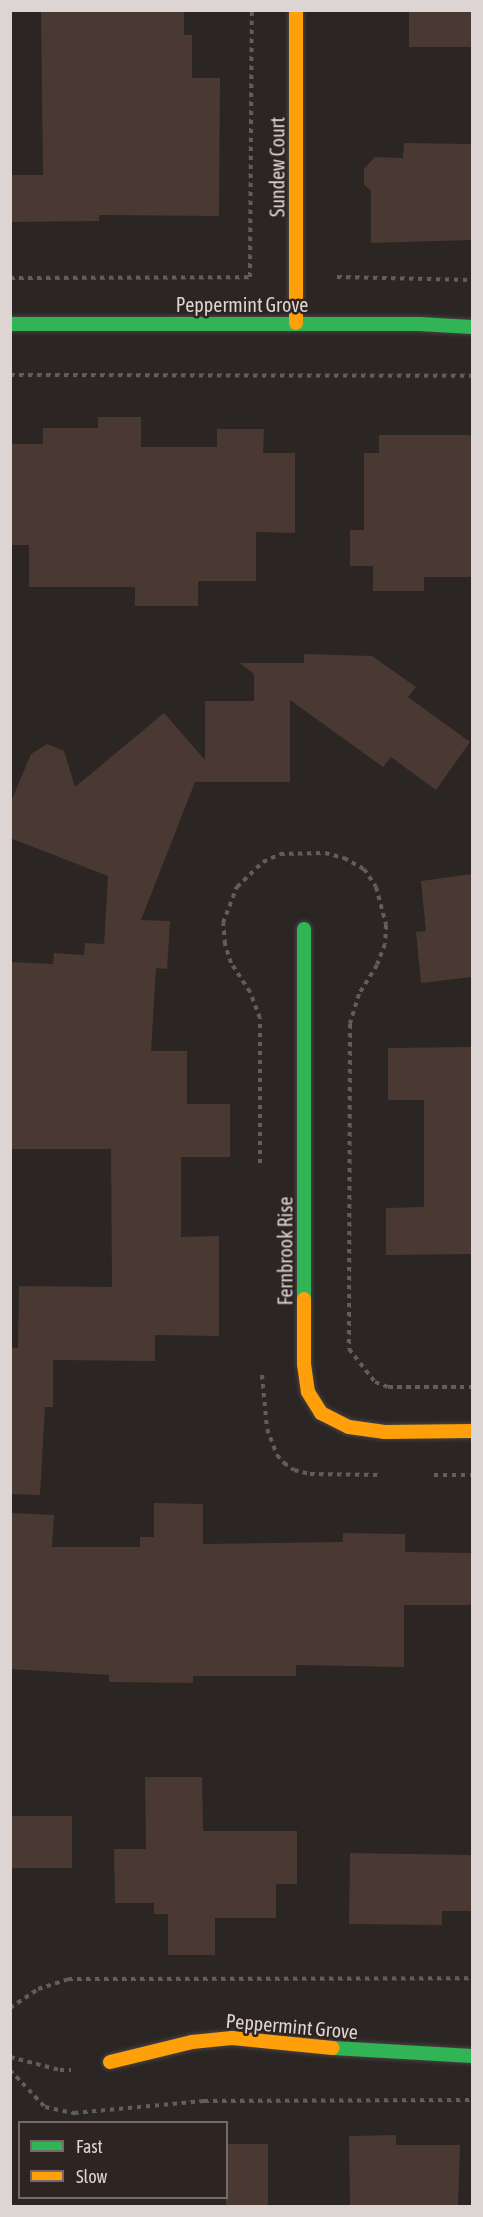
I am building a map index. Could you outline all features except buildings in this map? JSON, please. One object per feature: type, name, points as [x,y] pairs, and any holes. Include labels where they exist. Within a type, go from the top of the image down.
[{"type":"street","name":"Sundew Court","points":[[296,10],[296,323]]},
{"type":"street","name":"Peppermint Grove","points":[[10,324],[296,323],[472,327]]},
{"type":"street","name":"Fernbrook Rise","points":[[304,929],[304,1364],[308,1392],[321,1413],[349,1427],[385,1432],[472,1431]]},
{"type":"street","name":"Peppermint Grove","points":[[110,2062],[192,2042],[232,2038],[363,2051],[472,2056]]},
{"type":"path","points":[[250,277],[252,10]]},
{"type":"path","points":[[10,278],[257,277]]},
{"type":"path","points":[[325,277],[472,280]]},
{"type":"path","points":[[10,375],[394,374],[472,376]]},
{"type":"path","points":[[10,2008],[38,1989],[68,1979],[472,1978]]},
{"type":"path","points":[[10,2057],[60,2070],[73,2070],[110,2062]]},
{"type":"path","points":[[10,2070],[45,2107],[74,2113],[204,2101],[472,2100]]},
{"type":"traffic: fast","points":[[10,324],[419,324],[472,327]]},
{"type":"traffic: fast","points":[[304,929],[304,1299]]},
{"type":"traffic: fast","points":[[333,2048],[472,2056]]},
{"type":"traffic: slow","points":[[296,10],[296,323]]},
{"type":"traffic: slow","points":[[304,1299],[304,1364],[308,1392],[321,1413],[349,1427],[385,1432],[472,1431]]},
{"type":"traffic: slow","points":[[110,2062],[192,2042],[232,2038],[333,2048]]}]
